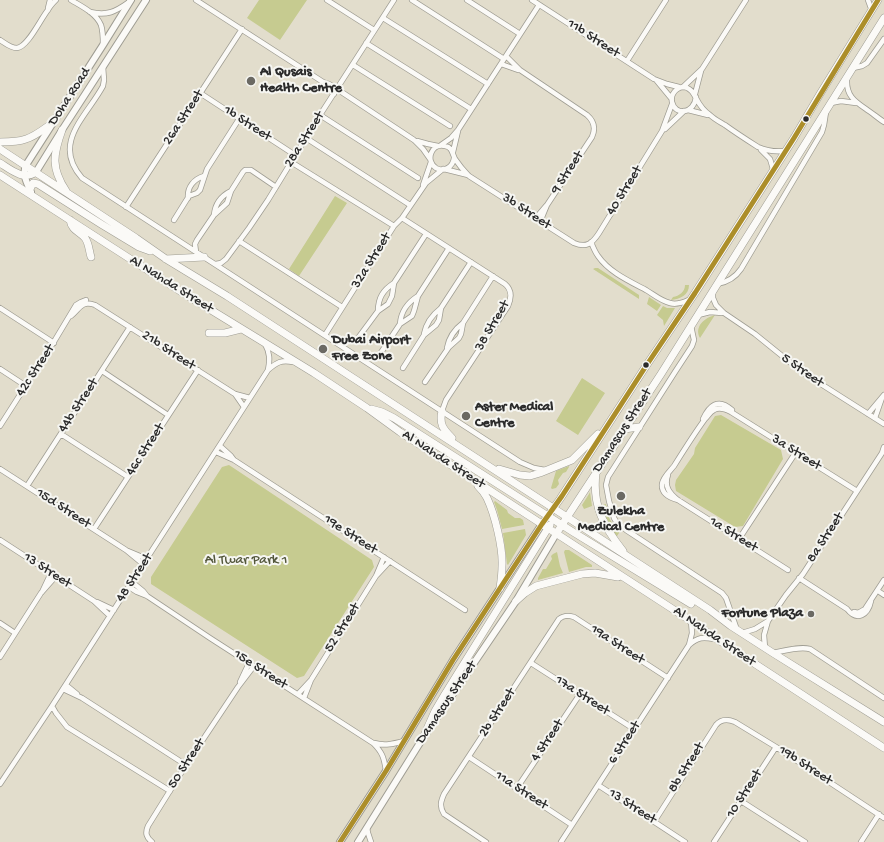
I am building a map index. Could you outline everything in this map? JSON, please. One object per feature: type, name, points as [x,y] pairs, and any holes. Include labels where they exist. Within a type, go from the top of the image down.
[{"type":"main road","name":"Doha Road","points":[[24,176],[26,166],[131,0]]},
{"type":"main road","name":"Doha Road","points":[[36,172],[146,0]]},
{"type":"main road","name":"Damascus Street","points":[[340,842],[386,771],[452,660],[500,588],[551,518],[606,428],[691,299],[785,151],[878,0]]},
{"type":"main road","name":"Damascus Street","points":[[358,842],[424,738],[516,601],[566,517],[691,326],[884,18]]},
{"type":"main road","points":[[0,142],[26,139],[54,122]]},
{"type":"main road","points":[[62,130],[55,152],[55,166],[69,194]]},
{"type":"main road","name":"Al Nahda Street","points":[[0,149],[163,257],[227,296],[710,610],[736,630],[884,722]]},
{"type":"main road","points":[[0,163],[24,176],[31,176],[36,172]]},
{"type":"main road","name":"Al Nahda Street","points":[[0,174],[31,192],[70,220],[241,329],[314,373],[472,479],[884,748]]},
{"type":"main road","points":[[24,176],[31,192]]},
{"type":"main road","points":[[31,192],[33,184],[38,184],[133,243],[163,257],[204,257]]},
{"type":"main road","points":[[70,220],[72,228],[86,240],[89,246],[90,257]]},
{"type":"main road","points":[[209,333],[225,333],[241,329]]},
{"type":"main road","points":[[367,408],[382,412],[394,418],[561,525],[736,630]]},
{"type":"main road","points":[[442,411],[440,418],[442,426],[462,449]]},
{"type":"main road","points":[[624,429],[639,427]]},
{"type":"main road","points":[[486,464],[510,473],[525,476],[535,475],[570,462],[606,428]]},
{"type":"main road","points":[[596,471],[595,492],[602,518],[611,535],[627,556]]},
{"type":"main road","points":[[472,479],[487,498],[498,532],[502,558],[500,588]]},
{"type":"main road","points":[[424,738],[435,711],[545,526]]},
{"type":"main road","points":[[516,601],[536,586],[587,573],[603,573],[625,579]]},
{"type":"street","points":[[48,10],[50,0]]},
{"type":"street","points":[[0,40],[12,47],[18,48],[22,46],[56,0]]},
{"type":"street","points":[[71,0],[97,19],[101,26],[103,45]]},
{"type":"street","points":[[88,11],[100,14],[110,13],[119,9],[131,0]]},
{"type":"street","points":[[196,0],[323,82],[334,94]]},
{"type":"street","points":[[326,0],[374,30]]},
{"type":"street","name":"28a Street","points":[[216,264],[221,263],[226,259],[252,224],[394,0]]},
{"type":"street","name":"9 Street","points":[[412,0],[505,58],[520,70],[584,113],[589,119],[591,128],[589,140],[548,205],[540,222]]},
{"type":"street","points":[[467,0],[520,34]]},
{"type":"street","name":"11b Street","points":[[532,0],[654,79],[667,84],[682,87]]},
{"type":"street","points":[[627,61],[666,0]]},
{"type":"street","points":[[710,115],[677,109],[672,104],[671,98],[674,91],[682,87],[702,69],[746,0]]},
{"type":"street","points":[[868,0],[872,11]]},
{"type":"street","points":[[430,160],[430,155],[434,148],[451,138],[458,130],[539,5]]},
{"type":"street","points":[[383,18],[488,84]]},
{"type":"street","name":"26a Street","points":[[126,207],[242,29]]},
{"type":"street","points":[[853,68],[867,63],[884,39]]},
{"type":"street","points":[[366,43],[472,109]]},
{"type":"street","points":[[353,64],[450,126]]},
{"type":"street","name":"9 Street","points":[[501,64],[520,70]]},
{"type":"street","points":[[103,66],[103,86],[74,131],[71,142],[70,153],[74,167],[82,178],[522,463],[546,471]]},
{"type":"street","points":[[686,111],[694,105],[702,69]]},
{"type":"street","points":[[848,75],[847,86],[853,100],[884,122]]},
{"type":"street","name":"11b Street","points":[[654,79],[671,98]]},
{"type":"street","points":[[323,82],[337,89],[414,140],[423,149],[434,167],[444,169],[451,165],[454,158],[453,152],[458,130]]},
{"type":"street","points":[[682,87],[690,89],[702,107],[710,115],[758,147],[770,159],[773,170]]},
{"type":"street","name":"1b Street","points":[[200,93],[295,155]]},
{"type":"street","points":[[830,103],[846,101],[857,103]]},
{"type":"street","name":"40 Street","points":[[584,245],[591,242],[599,233],[662,131],[672,104]]},
{"type":"street","points":[[717,284],[733,278],[741,269],[822,132],[826,110]]},
{"type":"street","name":"40 Street","points":[[662,131],[686,111]]},
{"type":"street","points":[[320,115],[418,178]]},
{"type":"street","points":[[174,220],[191,195],[200,190],[207,169],[239,119]]},
{"type":"street","points":[[306,138],[410,204]]},
{"type":"street","points":[[414,140],[423,143],[446,146],[453,152]]},
{"type":"street","points":[[758,147],[770,151],[785,151]]},
{"type":"street","name":"3b Street","points":[[454,158],[469,176]]},
{"type":"street","name":"32a Street","points":[[421,189],[430,160]]},
{"type":"street","points":[[291,162],[394,226]]},
{"type":"street","name":"32a Street","points":[[325,335],[394,226],[402,218],[421,189],[431,178],[444,169]]},
{"type":"street","name":"3b Street","points":[[444,169],[469,176],[574,243],[584,245]]},
{"type":"street","points":[[196,252],[196,242],[214,215],[227,203],[231,191],[243,172],[248,170],[253,172],[276,187]]},
{"type":"street","points":[[188,199],[188,190],[193,183],[204,176]]},
{"type":"street","points":[[214,215],[216,206],[220,199],[231,191]]},
{"type":"street","name":"9 Street","points":[[535,218],[548,205]]},
{"type":"street","name":"38 Street","points":[[402,218],[506,284],[511,294],[510,303],[446,400],[442,411]]},
{"type":"street","points":[[378,311],[378,302],[382,294],[394,283],[426,234]]},
{"type":"street","points":[[239,241],[342,307]]},
{"type":"street","points":[[591,242],[597,254],[606,265],[623,277],[666,302],[673,304],[691,299]]},
{"type":"street","points":[[380,354],[400,324],[412,316],[418,296],[449,248]]},
{"type":"street","points":[[225,271],[226,259]]},
{"type":"street","points":[[424,335],[429,320],[441,308],[472,262]]},
{"type":"street","points":[[447,349],[452,334],[463,323],[493,276]]},
{"type":"street","points":[[358,338],[378,311],[390,302],[394,283]]},
{"type":"street","name":"5 Street","points":[[713,290],[714,302],[724,313],[755,334],[802,372],[884,424]]},
{"type":"street","points":[[400,324],[401,315],[405,307],[410,301],[418,296]]},
{"type":"street","name":"21b Street","points":[[71,316],[80,306],[85,304],[92,304],[101,308],[235,394],[250,398]]},
{"type":"street","points":[[0,308],[54,343]]},
{"type":"street","points":[[403,368],[424,335],[436,325],[441,308]]},
{"type":"street","points":[[698,315],[710,312],[724,313]]},
{"type":"street","name":"42c Street","points":[[0,426],[71,316]]},
{"type":"street","points":[[425,382],[447,349],[459,338],[463,323]]},
{"type":"street","points":[[691,326],[694,340],[692,346],[639,427],[606,482],[609,500],[615,520],[619,525],[722,593],[726,598],[736,630]]},
{"type":"street","name":"44b Street","points":[[27,486],[130,327]]},
{"type":"street","points":[[263,342],[270,358],[268,370]]},
{"type":"street","name":"48 Street","points":[[1,782],[52,706],[268,370],[279,362],[295,362]]},
{"type":"street","points":[[0,369],[26,386]]},
{"type":"street","name":"46c Street","points":[[94,529],[198,370]]},
{"type":"street","points":[[102,371],[168,415]]},
{"type":"street","name":"21b Street","points":[[235,394],[244,407]]},
{"type":"street","points":[[868,414],[883,396]]},
{"type":"street","points":[[875,418],[883,396]]},
{"type":"street","name":"3a Street","points":[[670,471],[700,426],[712,411],[718,408],[735,414],[857,491]]},
{"type":"street","points":[[61,434],[128,477]]},
{"type":"street","name":"19e Street","points":[[220,446],[234,460],[465,610]]},
{"type":"street","name":"8a Street","points":[[765,648],[764,635],[768,621],[799,578],[883,452],[884,447]]},
{"type":"street","name":"19e Street","points":[[216,452],[234,460]]},
{"type":"street","points":[[739,539],[796,452]]},
{"type":"street","name":"15d Street","points":[[0,469],[126,550],[143,564]]},
{"type":"street","name":"1a Street","points":[[670,471],[664,478],[662,484],[663,490],[667,495],[678,500],[788,570]]},
{"type":"street","name":"13 Street","points":[[0,540],[94,601],[114,610]]},
{"type":"street","name":"15d Street","points":[[126,550],[147,559]]},
{"type":"street","name":"52 Street","points":[[304,698],[311,680],[376,576],[384,557]]},
{"type":"street","name":"52 Street","points":[[376,576],[390,561]]},
{"type":"street","points":[[0,657],[44,586],[53,575]]},
{"type":"street","points":[[799,578],[852,614],[860,615],[867,612],[871,601],[884,580]]},
{"type":"street","name":"15e Street","points":[[132,582],[147,596]]},
{"type":"street","name":"15e Street","points":[[129,587],[147,596],[373,742],[380,745],[388,745],[404,741]]},
{"type":"street","points":[[878,591],[884,595]]},
{"type":"street","name":"13 Street","points":[[94,601],[110,616]]},
{"type":"street","name":"19a Street","points":[[564,616],[567,615],[574,617],[668,678]]},
{"type":"street","name":"2b Street","points":[[486,842],[444,814],[440,805],[443,797],[558,621],[564,616]]},
{"type":"street","name":"6 Street","points":[[561,842],[689,645],[692,633],[691,621]]},
{"type":"street","name":"8a Street","points":[[736,630],[756,629],[768,621]]},
{"type":"street","points":[[0,623],[15,633]]},
{"type":"street","points":[[689,645],[699,638],[717,639]]},
{"type":"street","points":[[773,653],[803,648],[810,649],[884,698]]},
{"type":"street","name":"17a Street","points":[[531,663],[634,730]]},
{"type":"street","name":"50 Street","points":[[152,842],[146,835],[148,826],[186,765],[238,687],[241,678],[252,665]]},
{"type":"street","name":"52 Street","points":[[298,694],[311,680]]},
{"type":"street","points":[[64,687],[186,765]]},
{"type":"street","name":"4 Street","points":[[517,788],[580,694]]},
{"type":"street","points":[[52,706],[67,727],[170,791]]},
{"type":"street","name":"19b Street","points":[[725,720],[728,719],[735,722],[776,747],[884,818]]},
{"type":"street","name":"8b Street","points":[[654,822],[718,722],[725,720]]},
{"type":"street","name":"15e Street","points":[[373,742],[381,751],[386,771]]},
{"type":"street","name":"10 Street","points":[[714,842],[776,747]]},
{"type":"street","name":"11a Street","points":[[469,757],[572,824]]},
{"type":"street","name":"13 Street","points":[[598,785],[685,842]]},
{"type":"street","points":[[741,801],[805,842]]},
{"type":"street","points":[[861,842],[879,814]]},
{"type":"street","points":[[367,828],[371,842]]},
{"type":"green space","points":[[259,0],[307,0],[280,40],[247,18]]},
{"type":"green space","points":[[335,196],[347,203],[299,276],[289,269]]},
{"type":"green space","points":[[598,268],[639,295],[639,299],[593,269]]},
{"type":"green space","points":[[685,285],[689,285],[686,294],[678,299],[671,300],[673,297],[683,292]]},
{"type":"green space","points":[[649,297],[661,305],[657,311],[647,304]]},
{"type":"green space","points":[[663,306],[667,308],[675,308],[664,326],[663,320],[657,315]]},
{"type":"green space","points":[[715,315],[700,338],[698,334],[699,327],[707,318]]},
{"type":"green space","points":[[582,378],[605,393],[578,435],[556,421]]},
{"type":"green space","points":[[721,415],[781,450],[783,459],[743,526],[735,527],[676,491],[676,480],[694,454],[695,448],[715,416]]},
{"type":"green space","name":"Al Twar Park 1","points":[[229,465],[372,560],[374,567],[304,676],[297,678],[151,584],[151,577],[222,467]]},
{"type":"green space","points":[[569,466],[566,472],[563,473],[558,480],[559,484],[556,488],[552,489],[556,471]]},
{"type":"green space","points":[[590,492],[592,506],[584,509],[582,505]]},
{"type":"green space","points":[[495,501],[515,518],[520,518],[523,520],[524,525],[502,529],[494,502]]},
{"type":"green space","points":[[606,504],[610,520],[617,527],[619,533],[615,539],[600,506]]},
{"type":"green space","points":[[525,529],[526,535],[508,565],[503,533]]},
{"type":"green space","points":[[565,550],[569,550],[592,565],[592,567],[586,567],[569,572],[564,552]]},
{"type":"green space","points":[[557,552],[563,573],[538,580],[543,569],[546,569],[552,559],[551,556]]},
{"type":"transit line","points":[[340,842],[386,771],[453,660],[695,293],[794,138],[878,0]]},
{"type":"place","name":"Al Qusais Health Centre","points":[[251,81]]},
{"type":"place","name":"Dubai Airport Free Zone","points":[[323,349]]},
{"type":"place","name":"Aster Medical Centre","points":[[466,416]]},
{"type":"place","name":"Zulekha Medical Centre","points":[[621,496]]},
{"type":"place","name":"Fortune Plaza","points":[[811,614]]}]
